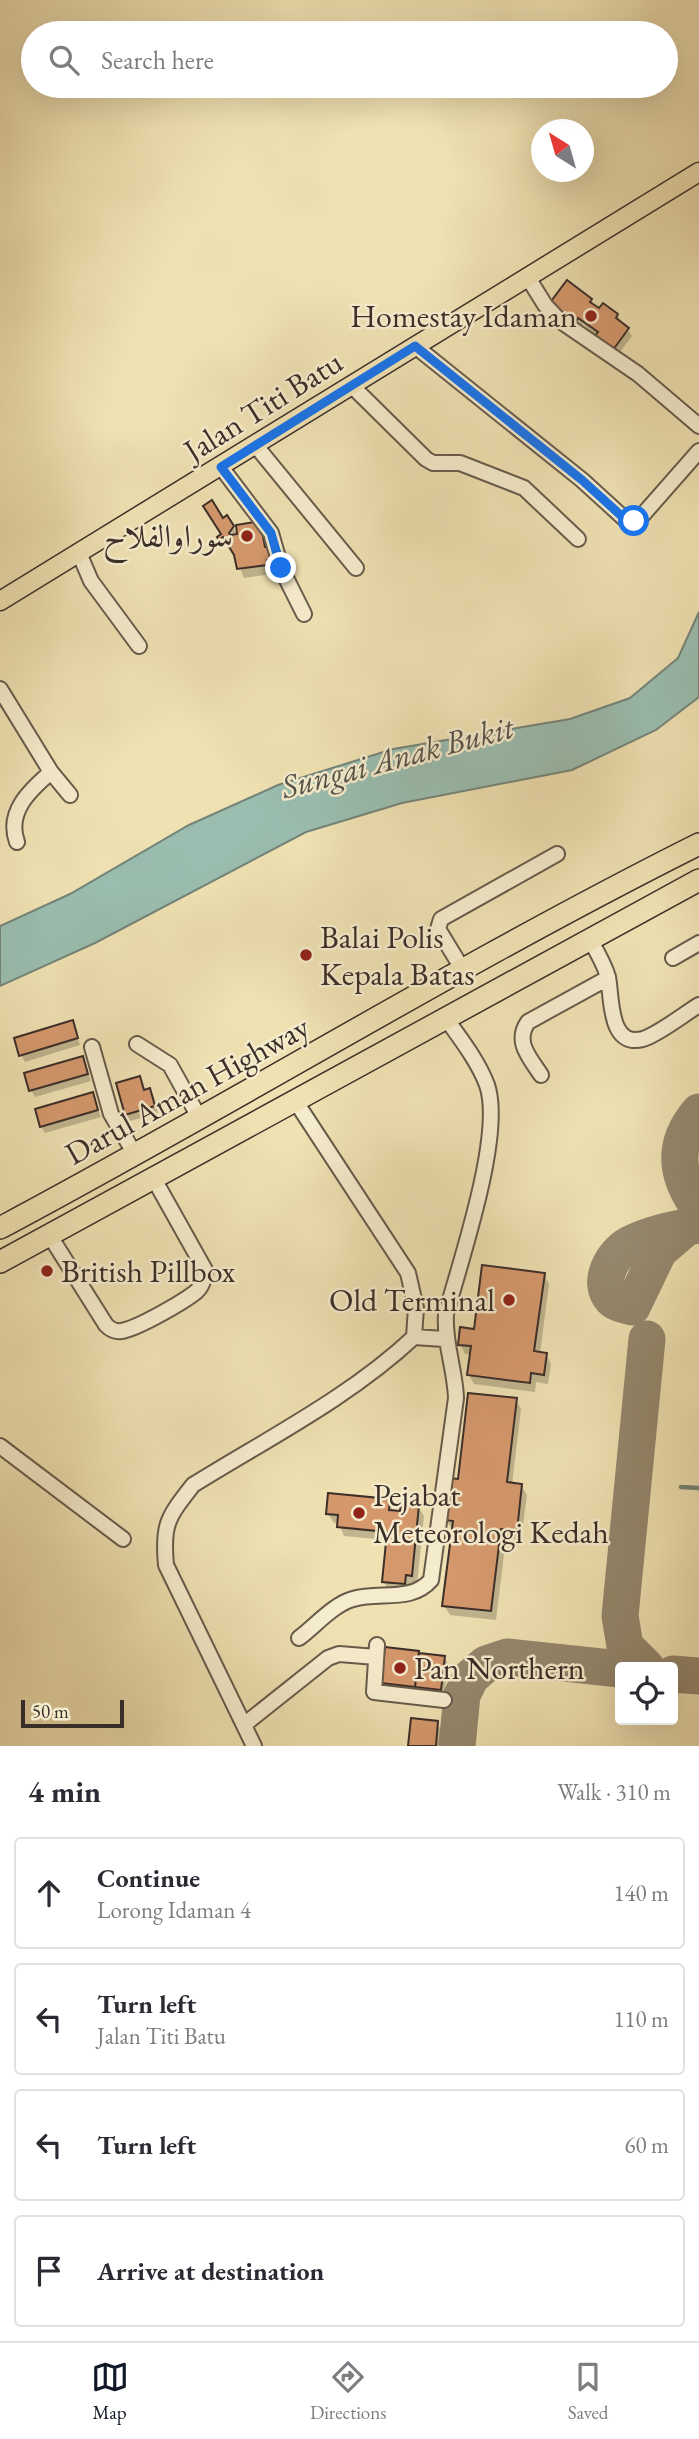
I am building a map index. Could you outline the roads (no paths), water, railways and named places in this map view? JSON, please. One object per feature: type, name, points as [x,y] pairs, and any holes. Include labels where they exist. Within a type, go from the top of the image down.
[{"type":"highway","name":"Darul Aman Highway","points":[[0,1228],[136,1156],[571,909],[699,844]]},
{"type":"highway","name":"Darul Aman Highway","points":[[0,1262],[699,880]]},
{"type":"highway","points":[[571,909],[589,938]]},
{"type":"main road","name":"Jalan Titi Batu","points":[[0,601],[699,172]]},
{"type":"street","points":[[527,276],[545,305],[559,320],[638,374],[699,426]]},
{"type":"street","points":[[415,346],[582,480],[627,521],[640,519],[699,451]]},
{"type":"street","points":[[351,385],[426,459],[433,463],[460,463],[524,488],[578,539]]},
{"type":"street","points":[[256,446],[356,568]]},
{"type":"street","points":[[221,467],[271,533],[281,568],[304,614]]},
{"type":"street","points":[[79,553],[91,581],[139,646]]},
{"type":"street","points":[[0,689],[51,772],[70,795]]},
{"type":"street","points":[[17,842],[12,830],[17,812],[29,791],[51,772]]},
{"type":"street","points":[[463,970],[438,929],[441,919],[557,854]]},
{"type":"street","points":[[589,938],[608,978],[613,1018],[619,1031],[630,1038],[642,1039],[699,1005]]},
{"type":"street","points":[[673,958],[699,943]]},
{"type":"street","points":[[541,1075],[524,1048],[521,1039],[523,1029],[528,1022],[608,978]]},
{"type":"street","points":[[299,1638],[350,1600],[372,1595],[407,1595],[423,1589],[431,1580],[456,1398],[455,1374],[444,1339],[446,1314],[488,1151],[491,1118],[488,1087],[445,1017]]},
{"type":"street","points":[[136,1044],[170,1065],[200,1119]]},
{"type":"street","points":[[92,1047],[111,1114],[136,1156]]},
{"type":"street","points":[[296,1102],[408,1273],[416,1308],[414,1337]]},
{"type":"street","points":[[50,1236],[111,1330],[121,1331],[141,1323],[197,1291],[204,1282],[205,1270],[154,1179]]},
{"type":"street","points":[[254,1746],[246,1724],[166,1565],[163,1535],[175,1508],[193,1485],[352,1385],[414,1337],[444,1339]]},
{"type":"street","points":[[0,1446],[123,1539]]},
{"type":"street","points":[[246,1724],[328,1658],[340,1654],[376,1651],[374,1692],[444,1700]]},
{"type":"water","name":"Sungai Anak Bukit","points":[[699,612],[699,697],[656,730],[572,770],[402,803],[306,832],[95,943],[0,986],[0,926],[70,894],[189,825],[278,785],[393,749],[570,719],[630,698],[678,658]]},
{"type":"waterway","points":[[681,1487],[699,1488]]},
{"type":"place","name":"Homestay Idaman","points":[[591,316]]},
{"type":"place","name":"سوراوالفلاح","points":[[247,536]]},
{"type":"place","name":"Balai Polis Kepala Batas","points":[[306,955]]},
{"type":"place","name":"British Pillbox","points":[[47,1271]]},
{"type":"place","name":"Old Terminal","points":[[509,1300]]},
{"type":"place","name":"Pejabat Meteorologi Kedah","points":[[359,1513]]},
{"type":"place","name":"Pan Northern","points":[[400,1668]]}]
